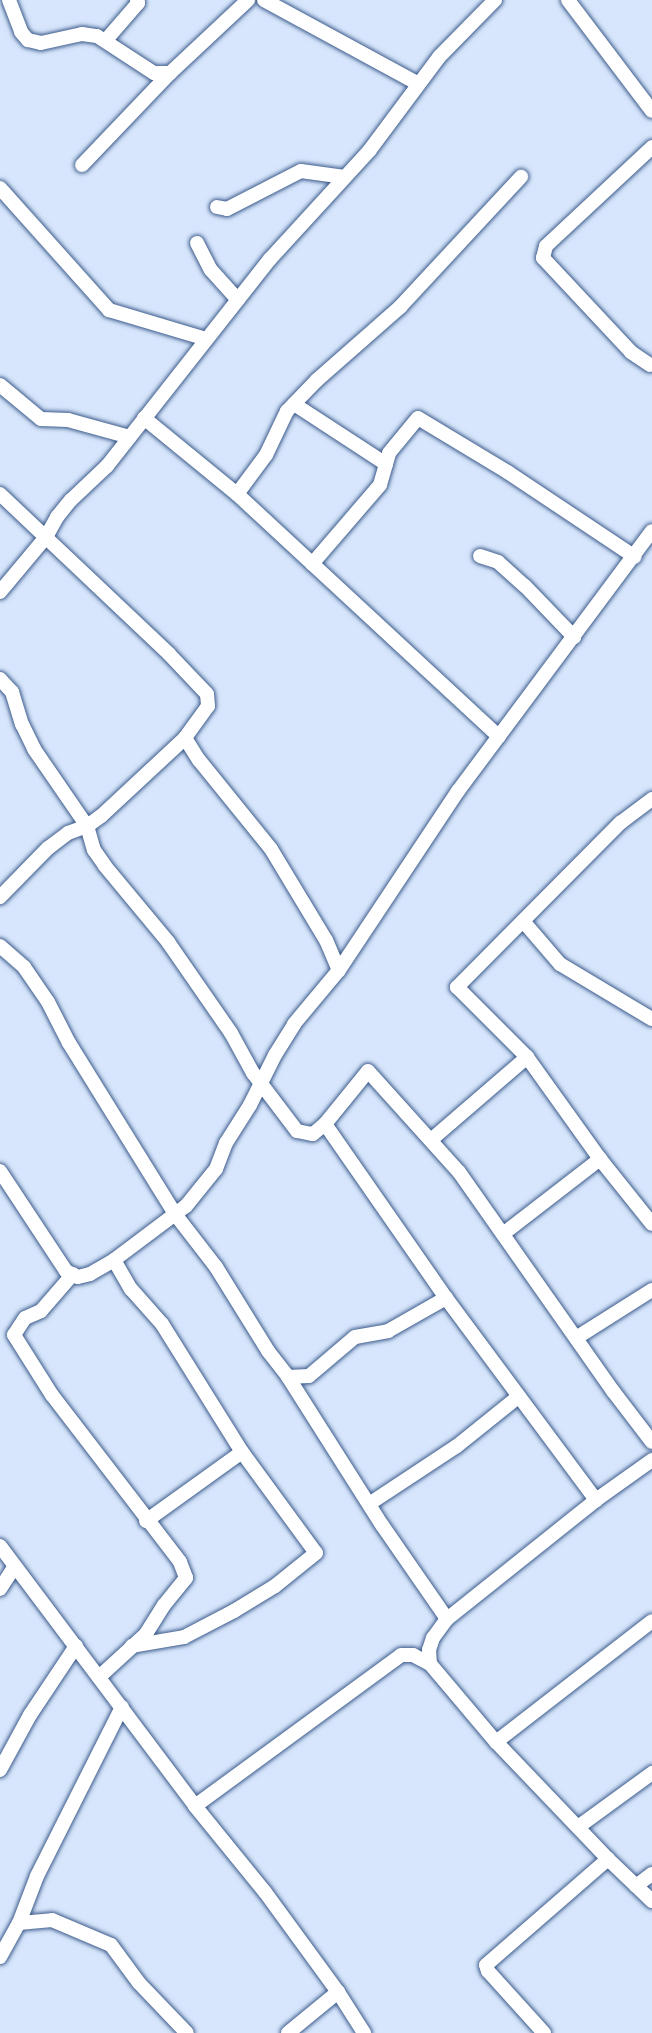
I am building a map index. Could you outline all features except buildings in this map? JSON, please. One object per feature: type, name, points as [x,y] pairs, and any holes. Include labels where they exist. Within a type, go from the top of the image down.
[{"type":"street","points":[[9,0],[21,32],[28,40],[41,43],[82,34],[106,40],[154,73],[170,73]]},
{"type":"street","points":[[106,40],[138,3],[137,0]]},
{"type":"street","points":[[82,165],[170,73],[248,0]]},
{"type":"street","points":[[264,0],[419,84]]},
{"type":"street","points":[[0,592],[46,537],[64,509],[92,483],[130,437],[270,259],[369,151],[440,57],[495,0]]},
{"type":"street","points":[[568,0],[652,111]]},
{"type":"street","points":[[651,361],[631,352],[543,258],[546,246],[652,147]]},
{"type":"street","points":[[217,207],[227,210],[301,171],[345,177]]},
{"type":"street","points":[[237,494],[266,455],[287,411],[400,307],[521,177]]},
{"type":"street","points":[[0,188],[109,310],[206,339]]},
{"type":"street","points":[[197,243],[211,270],[238,300]]},
{"type":"street","points":[[0,385],[41,419],[68,420],[130,437]]},
{"type":"street","points":[[294,404],[386,464]]},
{"type":"street","points":[[144,418],[237,494],[499,737]]},
{"type":"street","points":[[312,564],[380,485],[388,453],[418,418],[509,473],[634,557]]},
{"type":"street","points":[[0,494],[126,611],[207,694],[208,706],[185,738],[87,826],[68,833],[48,848],[0,897]]},
{"type":"street","points":[[0,1171],[66,1271],[78,1277],[90,1274],[114,1260],[186,1206],[216,1168],[226,1143],[294,1024],[339,970],[458,790],[652,531]]},
{"type":"street","points":[[480,556],[498,562],[525,586],[574,638]]},
{"type":"street","points":[[0,679],[12,692],[22,724],[34,749],[87,826],[94,850],[168,942],[231,1033],[261,1084],[297,1131],[313,1134],[325,1124],[368,1071],[459,1172],[652,1442]]},
{"type":"street","points":[[185,738],[199,760],[272,849],[326,940],[339,970]]},
{"type":"street","points":[[652,799],[621,822],[457,987],[527,1058],[600,1159],[652,1224]]},
{"type":"street","points":[[523,921],[560,964],[652,1019]]},
{"type":"street","points":[[0,946],[24,967],[48,1002],[69,1043],[175,1214],[216,1267],[268,1351],[288,1377],[369,1504],[447,1619]]},
{"type":"street","points":[[431,1140],[527,1058]]},
{"type":"street","points":[[325,1124],[446,1298],[596,1500]]},
{"type":"street","points":[[503,1234],[600,1159]]},
{"type":"street","points":[[114,1260],[131,1289],[162,1324],[242,1452],[316,1553],[275,1586],[184,1637],[132,1646]]},
{"type":"street","points":[[73,1275],[41,1311],[26,1318],[14,1335],[52,1395],[134,1501],[146,1521],[180,1562],[186,1578],[164,1605],[146,1634],[99,1677]]},
{"type":"street","points":[[576,1338],[652,1290]]},
{"type":"street","points":[[288,1377],[309,1376],[355,1337],[388,1331],[446,1298]]},
{"type":"street","points":[[369,1504],[457,1446],[518,1397]]},
{"type":"street","points":[[146,1521],[242,1452]]},
{"type":"street","points":[[430,1664],[429,1650],[447,1619],[596,1500],[652,1460]]},
{"type":"street","points":[[0,1546],[195,1806],[265,1892],[338,1992],[364,2033]]},
{"type":"street","points":[[0,1589],[15,1566]]},
{"type":"street","points":[[496,1742],[652,1621]]},
{"type":"street","points":[[0,1770],[30,1715],[76,1646]]},
{"type":"street","points":[[195,1806],[401,1654],[413,1655],[430,1664],[496,1742],[652,1902]]},
{"type":"street","points":[[0,1957],[19,1923],[37,1876],[122,1707]]},
{"type":"street","points":[[578,1827],[652,1773]]},
{"type":"street","points":[[544,2033],[488,1971],[486,1965],[608,1859]]},
{"type":"street","points":[[636,1886],[652,1874]]},
{"type":"street","points":[[19,1923],[52,1920],[111,1945],[139,1983],[187,2033]]},
{"type":"street","points":[[288,2033],[338,1992]]}]
